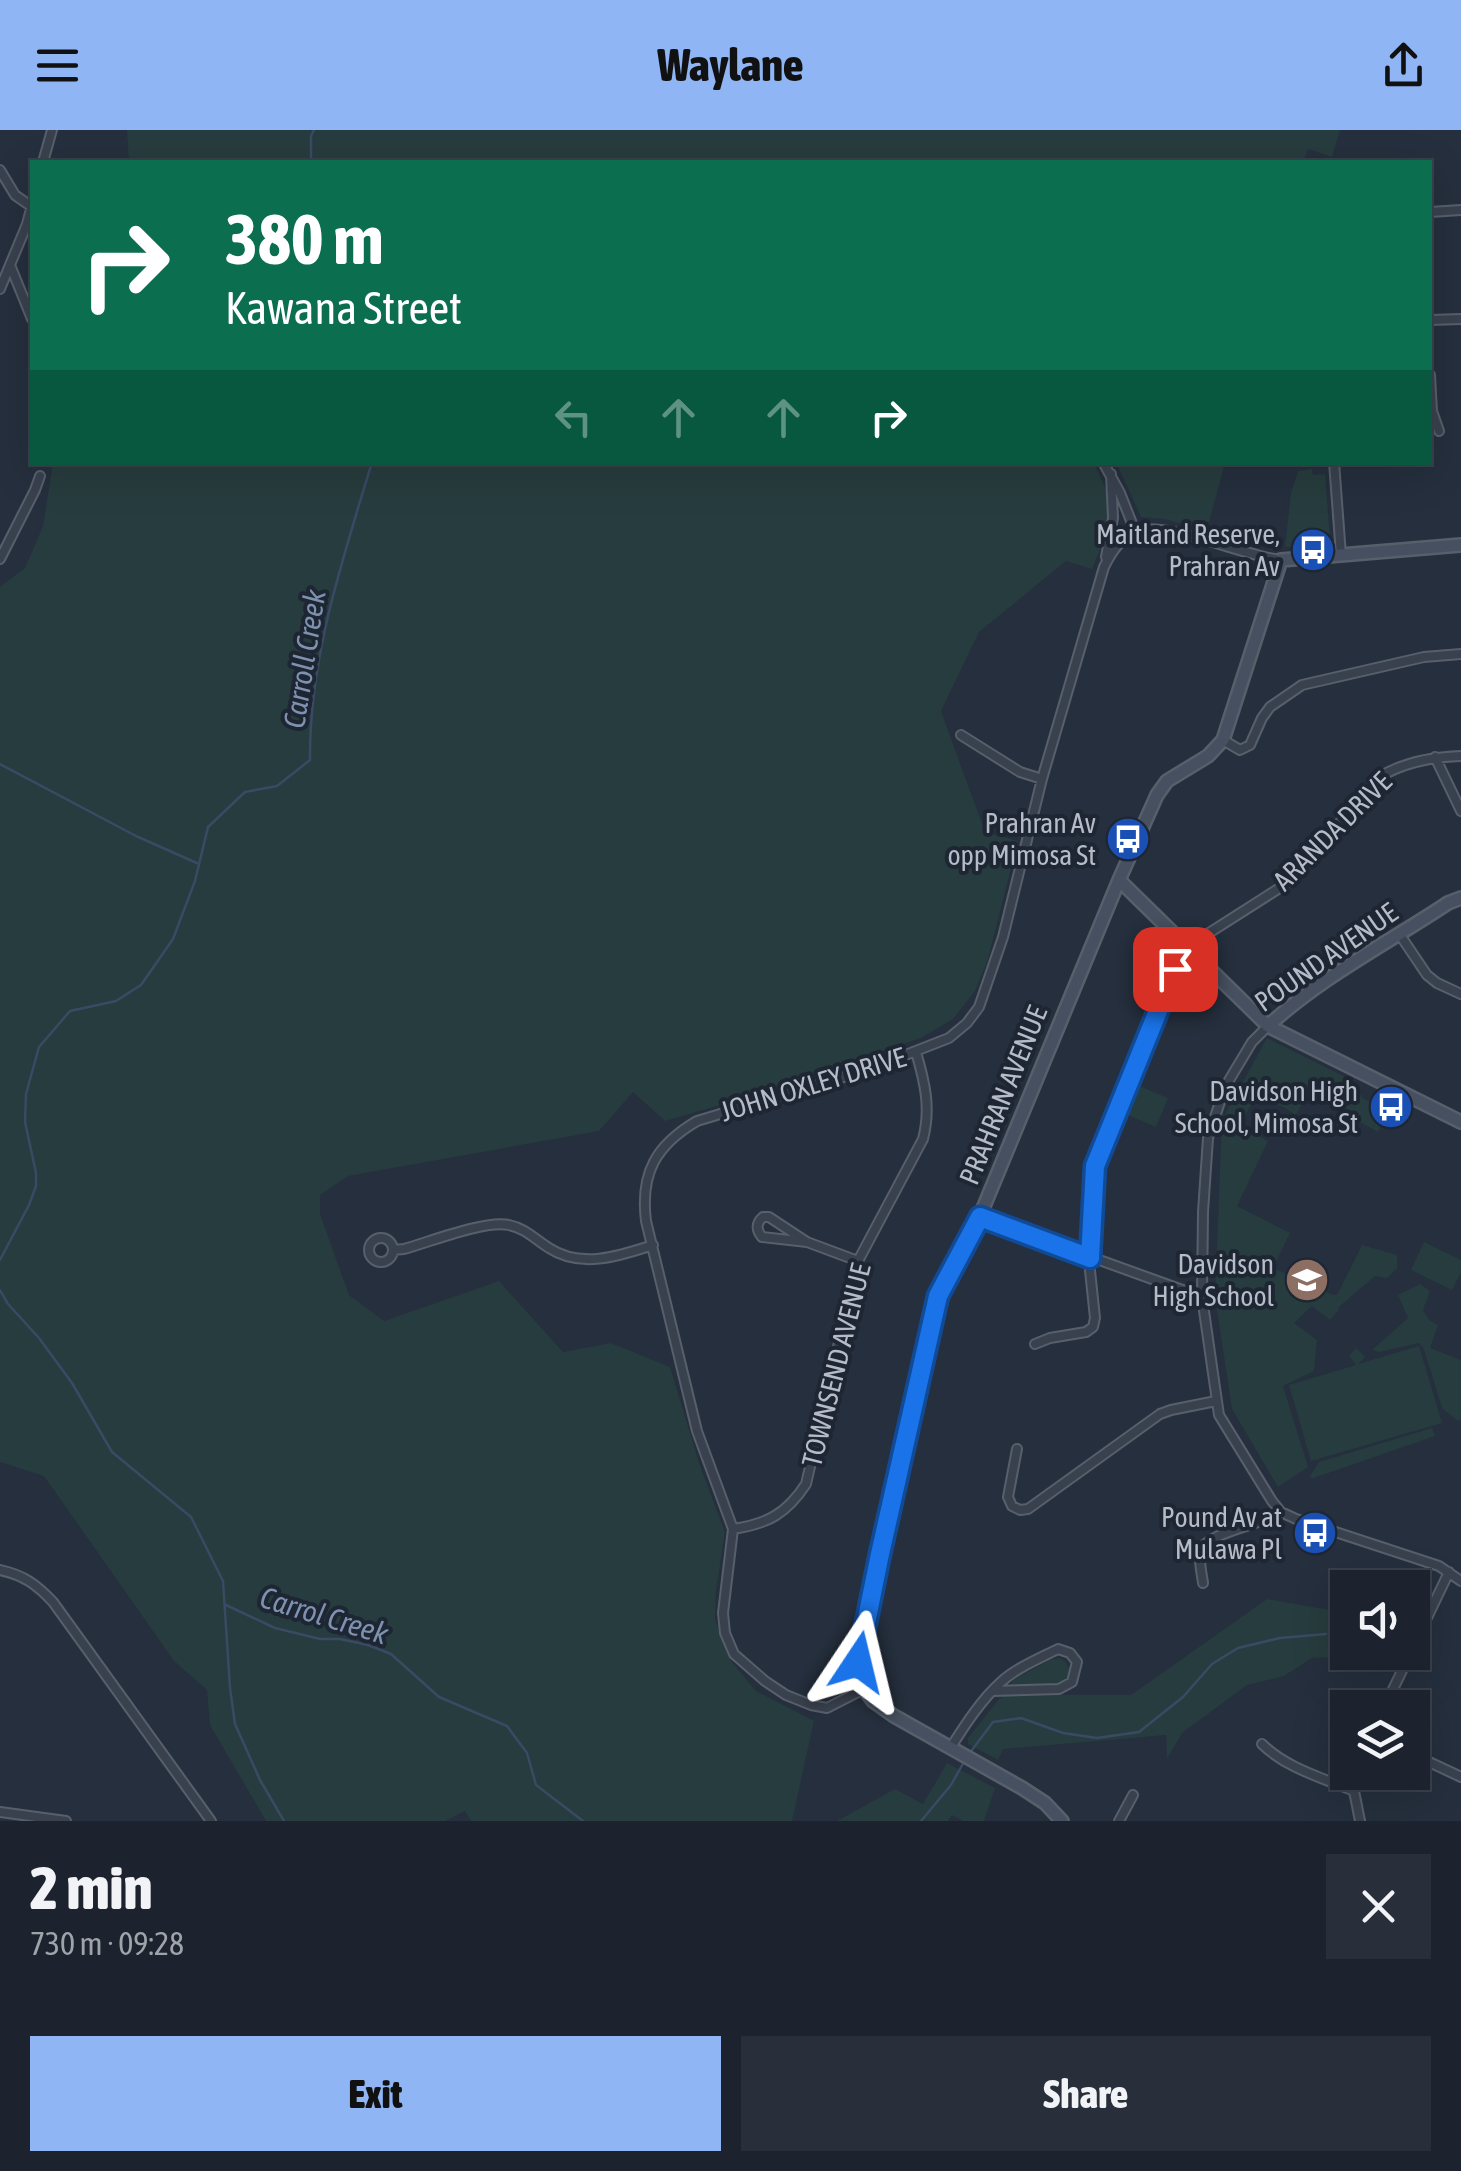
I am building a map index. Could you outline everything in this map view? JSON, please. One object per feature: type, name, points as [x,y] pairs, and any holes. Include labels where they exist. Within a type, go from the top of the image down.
[{"type":"street","points":[[44,160],[52,130]]},
{"type":"street","points":[[0,170],[14,194],[30,205]]},
{"type":"street","points":[[1432,212],[1461,210]]},
{"type":"street","points":[[0,289],[30,213]]},
{"type":"street","points":[[10,264],[30,314]]},
{"type":"street","points":[[1432,320],[1461,319]]},
{"type":"street","points":[[1432,411],[1439,432]]},
{"type":"street","points":[[1105,465],[1135,531],[1161,530],[1281,560],[1461,546]]},
{"type":"street","points":[[1334,465],[1340,555]]},
{"type":"street","points":[[1104,566],[1114,518],[1111,474]]},
{"type":"street","points":[[0,559],[40,476]]},
{"type":"street","name":"JOHN OXLEY DRIVE","points":[[864,1689],[827,1708],[810,1705],[765,1681],[734,1654],[725,1633],[722,1613],[732,1529],[697,1431],[643,1198],[647,1177],[655,1158],[678,1132],[696,1121],[867,1070],[949,1038],[967,1023],[978,1007],[1008,919],[1042,779],[1104,566],[1112,552],[1135,531]]},
{"type":"street","points":[[1281,560],[1223,740],[1240,750],[1250,746],[1270,707],[1302,685],[1424,657],[1461,654]]},
{"type":"street","points":[[960,735],[1020,772],[1042,779]]},
{"type":"street","name":"PRAHRAN AVENUE","points":[[864,1689],[858,1662],[862,1638],[938,1296],[980,1217],[1119,880],[1162,787],[1208,756],[1223,740]]},
{"type":"street","name":"ARANDA DRIVE","points":[[1188,947],[1289,882],[1378,778],[1392,769],[1435,757],[1461,756]]},
{"type":"street","points":[[1435,757],[1461,811]]},
{"type":"street","points":[[1119,880],[1268,1026],[1461,1122]]},
{"type":"street","name":"POUND AVENUE","points":[[1281,1512],[1225,1426],[1216,1401],[1202,1297],[1202,1212],[1208,1138],[1225,1087],[1252,1042],[1268,1026],[1364,956],[1448,902],[1461,898]]},
{"type":"street","points":[[1400,935],[1427,975],[1461,994]]},
{"type":"street","points":[[1036,1344],[1086,1332],[1092,1327],[1095,1318],[1090,1258],[1095,1166],[1175,969],[1188,947]]},
{"type":"street","name":"TOWNSEND AVENUE","points":[[732,1529],[771,1519],[794,1504],[806,1484],[858,1261],[923,1139],[928,1118],[926,1086],[916,1052]]},
{"type":"street","points":[[807,1242],[762,1238],[758,1224],[763,1217],[769,1217],[807,1242],[858,1261]]},
{"type":"street","points":[[980,1217],[1202,1297]]},
{"type":"street","points":[[393,1250],[494,1224],[524,1230],[553,1251],[580,1260],[611,1258],[653,1246]]},
{"type":"street","points":[[1018,1449],[1008,1498],[1020,1510],[1028,1509],[1160,1414],[1216,1401]]},
{"type":"street","points":[[1204,1584],[1202,1546],[1210,1539],[1281,1512],[1439,1566],[1461,1581]]},
{"type":"street","points":[[0,1570],[35,1583],[53,1602],[211,1821]]},
{"type":"street","points":[[1430,1613],[1449,1572]]},
{"type":"street","points":[[950,1748],[1002,1680],[1058,1649],[1070,1653],[1077,1662],[1072,1682],[1060,1689],[993,1692]]},
{"type":"street","points":[[864,1689],[894,1716],[1045,1802],[1062,1821]]},
{"type":"street","points":[[1262,1744],[1290,1764],[1354,1792],[1360,1821]]},
{"type":"street","points":[[1430,1762],[1461,1777]]},
{"type":"street","points":[[1119,1821],[1134,1795]]},
{"type":"street","points":[[0,1812],[66,1821]]},
{"type":"green space","points":[[127,130],[1340,130],[1332,157],[1308,149],[1304,160],[129,160]]},
{"type":"green space","points":[[53,465],[1095,465],[1108,494],[1106,535],[1092,569],[1066,561],[979,632],[941,711],[985,832],[1018,841],[988,959],[975,991],[953,1019],[921,1038],[665,1121],[633,1092],[599,1131],[348,1176],[320,1195],[320,1214],[349,1295],[384,1321],[499,1281],[563,1352],[611,1343],[670,1367],[725,1532],[715,1619],[731,1661],[756,1691],[814,1721],[792,1821],[471,1821],[465,1811],[445,1821],[266,1821],[210,1725],[207,1690],[174,1661],[44,1476],[0,1462],[0,587],[25,568],[43,526]]},
{"type":"green space","points":[[1117,465],[1224,465],[1204,530],[1141,517]]},
{"type":"green space","points":[[1312,469],[1313,475],[1325,474],[1330,539],[1325,545],[1285,547],[1291,493],[1298,471]]},
{"type":"green space","points":[[1267,1038],[1349,1079],[1364,1099],[1389,1110],[1378,1132],[1307,1094],[1296,1115],[1270,1101],[1259,1101],[1250,1107],[1241,1126],[1268,1141],[1237,1206],[1290,1233],[1273,1268],[1337,1295],[1362,1245],[1397,1255],[1397,1268],[1387,1278],[1375,1276],[1339,1307],[1330,1320],[1312,1306],[1294,1323],[1317,1340],[1314,1371],[1283,1386],[1308,1467],[1278,1487],[1232,1409],[1215,1297],[1222,1120]]},
{"type":"green space","points":[[1137,1085],[1168,1098],[1156,1127],[1125,1114]]},
{"type":"green space","points":[[1424,1242],[1461,1260],[1461,1272],[1452,1290],[1411,1270]]},
{"type":"green space","points":[[1420,1284],[1430,1291],[1423,1310],[1438,1325],[1430,1348],[1461,1360],[1458,1421],[1442,1408],[1419,1343],[1379,1352],[1372,1350],[1408,1318],[1398,1295]]},
{"type":"green space","points":[[1419,1346],[1442,1423],[1311,1461],[1289,1385],[1356,1365],[1349,1356],[1356,1348],[1365,1357],[1358,1364]]},
{"type":"green space","points":[[1432,1428],[1435,1436],[1311,1479],[1319,1462]]},
{"type":"green space","points":[[1267,1599],[1330,1610],[1330,1657],[1312,1658],[1284,1676],[1247,1685],[1182,1733],[1167,1759],[1166,1735],[1003,1749],[998,1760],[968,1744],[968,1738],[999,1699],[1007,1695],[1131,1695]]},
{"type":"green space","points":[[1059,1658],[1070,1673],[1060,1685],[1010,1685],[1013,1680]]},
{"type":"green space","points":[[947,1763],[995,1788],[984,1821],[963,1821],[952,1815],[948,1821],[837,1821],[895,1789],[923,1804]]},
{"type":"waterway","name":"Carroll Creek","points":[[311,160],[314,130]]},
{"type":"waterway","name":"Carroll Creek","points":[[0,1260],[36,1186],[25,1122],[26,1094],[39,1047],[70,1011],[116,1001],[141,985],[173,939],[195,881],[208,827],[245,792],[277,786],[310,760],[322,646],[371,465]]},
{"type":"waterway","points":[[0,764],[136,836],[199,864]]},
{"type":"waterway","name":"Carroll Creek","points":[[0,1290],[72,1383],[112,1452],[191,1517],[223,1581],[235,1724],[284,1821]]},
{"type":"waterway","name":"Carrol Creek","points":[[226,1605],[275,1628],[368,1645],[391,1654],[439,1697],[507,1726],[527,1753],[536,1785],[583,1821]]},
{"type":"waterway","name":"Carrol Creek","points":[[969,1754],[993,1722],[1021,1718],[1063,1733],[1097,1738],[1139,1732],[1183,1697],[1212,1664],[1238,1648],[1280,1638],[1326,1634]]},
{"type":"waterway","name":"Carrol Creek","points":[[921,1821],[951,1785],[965,1760]]},
{"type":"place","name":"Maitland Reserve, Prahran Av","points":[[1313,550]]},
{"type":"place","name":"Prahran Av opp Mimosa St","points":[[1128,839]]},
{"type":"place","name":"Davidson High School, Mimosa St","points":[[1391,1107]]},
{"type":"place","name":"Davidson High School","points":[[1307,1280]]},
{"type":"place","name":"Pound Av at Mulawa Pl","points":[[1315,1533]]},
{"type":"route","points":[[858,1662],[938,1296],[980,1217],[1090,1258],[1095,1166],[1175,969]]}]
